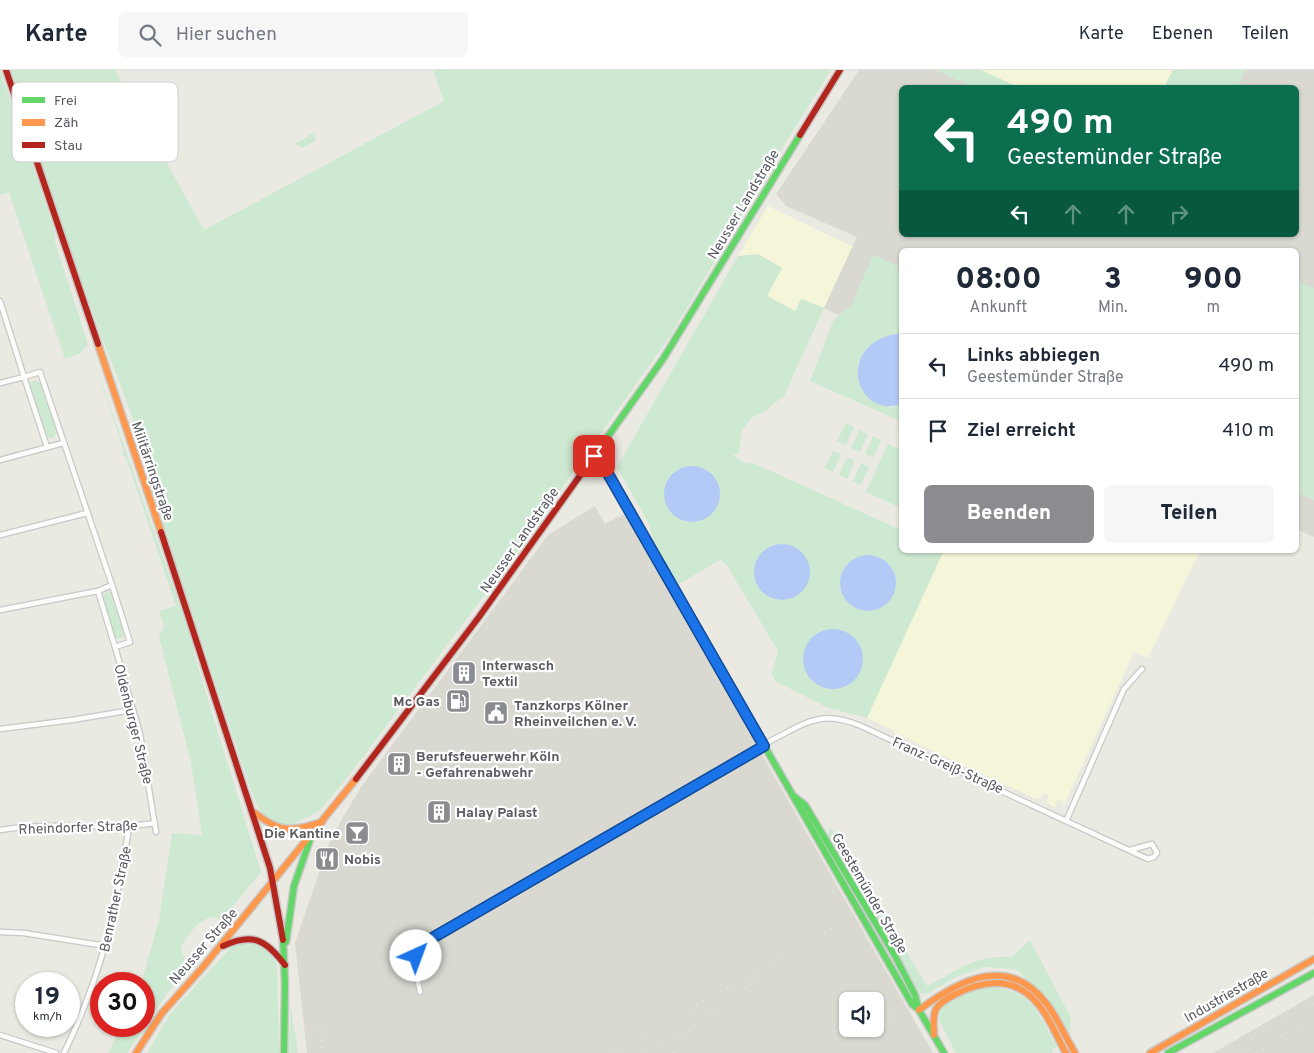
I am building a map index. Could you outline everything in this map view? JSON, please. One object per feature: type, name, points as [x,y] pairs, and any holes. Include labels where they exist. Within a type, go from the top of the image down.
[{"type":"main road","name":"Militärringstraße","points":[[6,70],[12,88]]},
{"type":"main road","name":"Neusser Landstraße","points":[[274,882],[407,714],[602,445],[686,324],[818,103],[840,70]]},
{"type":"main road","name":"Militärringstraße","points":[[37,162],[254,812],[274,882],[285,955]]},
{"type":"main road","points":[[582,472],[607,472],[602,445]]},
{"type":"main road","name":"Geestemünder Straße","points":[[594,456],[607,472],[912,1004],[919,1010],[944,1053]]},
{"type":"main road","points":[[254,812],[269,825],[283,831],[294,831],[322,822]]},
{"type":"main road","points":[[284,1053],[285,955],[294,886],[311,836]]},
{"type":"main road","name":"Neusser Straße","points":[[136,1053],[162,1013],[274,882]]},
{"type":"main road","points":[[219,948],[239,939],[262,940],[273,948],[286,966]]},
{"type":"main road","name":"Industriestraße","points":[[1150,1053],[1314,959]]},
{"type":"main road","name":"Industriestraße","points":[[1168,1053],[1314,973]]},
{"type":"main road","points":[[919,1010],[936,996],[965,980],[980,975],[997,974],[1017,979],[1033,990],[1046,1003],[1064,1043],[1066,1053]]},
{"type":"main road","points":[[919,1010],[941,1002],[966,988],[982,983],[997,982],[1014,986],[1029,995],[1064,1043],[1075,1053]]},
{"type":"main road","points":[[934,1035],[934,1012],[941,1002]]},
{"type":"main road","points":[[1143,1053],[1192,1029]]},
{"type":"street","points":[[0,302],[2,317],[47,447]]},
{"type":"street","name":"Oldenburger Straße","points":[[24,377],[40,372],[112,585],[130,642],[115,647]]},
{"type":"street","points":[[0,383],[24,377]]},
{"type":"street","points":[[0,460],[63,443]]},
{"type":"street","points":[[0,536],[87,513]]},
{"type":"street","points":[[0,610],[98,590],[112,585]]},
{"type":"street","name":"Oldenburger Straße","points":[[98,590],[146,762],[156,832]]},
{"type":"street","points":[[1067,819],[1124,689],[1142,669]]},
{"type":"street","points":[[0,729],[132,710]]},
{"type":"street","name":"Franz-Greiß-Straße","points":[[764,746],[812,721],[824,717],[844,719],[1067,819],[1148,859],[1154,858],[1156,853],[1156,847],[1148,843],[1130,850]]},
{"type":"street","points":[[420,992],[416,956],[419,947],[764,746]]},
{"type":"street","name":"Rheindorfer Straße","points":[[0,830],[46,826],[128,827],[155,823]]},
{"type":"street","name":"Benrather Straße","points":[[64,1053],[84,1011],[106,946],[122,874],[128,827]]},
{"type":"street","points":[[0,932],[24,933],[106,946]]},
{"type":"street","points":[[0,1035],[56,1053]]},
{"type":"shaded area","points":[[0,70],[12,105],[12,162],[31,162],[55,232],[55,242],[88,344],[81,353],[65,359],[9,192],[0,195]]},
{"type":"shaded area","points":[[10,70],[115,70],[122,82],[14,82]]},
{"type":"shaded area","points":[[433,70],[831,70],[773,163],[671,335],[513,557],[351,773],[319,811],[294,824],[280,824],[265,817],[259,809],[251,790],[148,480],[133,420],[85,290],[41,162],[166,162],[204,230],[444,101]]},
{"type":"shaded area","points":[[859,70],[936,70],[970,85],[899,85],[899,237],[1299,237],[1299,85],[1238,85],[1245,70],[1314,70],[1314,537],[1299,530],[1299,248],[899,248],[899,269],[850,320],[824,308],[857,237],[786,206],[776,194]]},
{"type":"shaded area","points":[[936,70],[981,70],[1014,85],[970,85]]},
{"type":"shaded area","points":[[981,70],[1173,70],[1166,85],[1014,85]]},
{"type":"shaded area","points":[[1173,70],[1245,70],[1238,85],[1165,85]]},
{"type":"shaded area","points":[[315,132],[315,141],[302,148],[295,144]]},
{"type":"shaded area","points":[[768,206],[853,247],[824,308],[802,299],[795,312],[767,295],[782,268],[738,256]]},
{"type":"shaded area","points":[[758,254],[782,268],[767,296],[795,311],[801,299],[824,308],[784,396],[765,411],[751,418],[742,430],[739,453],[733,455],[745,463],[753,463],[899,529],[899,553],[943,553],[867,718],[826,707],[775,681],[772,673],[778,651],[726,564],[720,560],[677,585],[654,544],[649,524],[617,467],[738,256]],"holes":[[[688,466],[707,470],[718,504],[714,510],[699,520],[687,520],[674,515]]]},
{"type":"shaded area","points":[[873,255],[899,266],[899,333],[894,334],[889,408],[899,405],[899,421],[810,381],[834,319],[851,306]]},
{"type":"shaded area","points":[[1299,281],[1314,288],[1314,500],[1299,493]]},
{"type":"shaded area","points":[[94,360],[194,646],[194,654],[261,872],[222,919],[209,918],[193,929],[181,947],[186,966],[155,1012],[155,972],[144,972],[159,920],[172,833],[202,835],[191,763],[159,637],[164,626],[159,611],[176,606],[126,458],[122,455],[124,452]]},
{"type":"shaded area","points":[[35,380],[40,383],[57,432],[52,439],[45,435],[28,384]]},
{"type":"shaded area","points":[[846,423],[854,427],[846,445],[837,441]]},
{"type":"shaded area","points":[[860,430],[868,434],[860,452],[851,448]]},
{"type":"shaded area","points":[[873,436],[881,440],[873,458],[865,454]]},
{"type":"shaded area","points":[[888,444],[899,449],[899,507],[866,492]]},
{"type":"shaded area","points":[[833,451],[841,454],[833,472],[825,468]]},
{"type":"shaded area","points":[[847,457],[855,461],[847,479],[839,475]]},
{"type":"shaded area","points":[[861,463],[869,467],[861,485],[853,481]]},
{"type":"shaded area","points":[[595,506],[605,524],[624,514],[933,1053],[307,1053],[295,943],[331,838],[361,787],[548,535]]},
{"type":"shaded area","points":[[943,553],[1199,553],[1148,658],[1134,652],[1064,805],[1061,799],[1055,802],[1056,808],[1047,803],[1048,795],[1044,793],[1040,798],[1036,799],[867,718]]},
{"type":"shaded area","points":[[109,591],[112,593],[126,633],[120,639],[113,637],[101,597]]},
{"type":"shaded area","points":[[831,827],[927,986],[977,961],[987,958],[1012,957],[1030,940],[1071,1018],[1070,1039],[1046,995],[1015,969],[984,967],[956,977],[929,993],[920,994],[901,967],[827,836]]},
{"type":"shaded area","points":[[250,942],[268,949],[277,964],[279,1053],[147,1053],[170,1014],[234,944]]},
{"type":"shaded area","points":[[986,987],[1014,992],[1031,1004],[1057,1047],[1052,1049],[1053,1053],[956,1053],[939,1020],[942,1007],[971,991]]},
{"type":"shaded area","points":[[1314,995],[1314,1053],[1213,1053]]},
{"type":"shaded area","points":[[291,1006],[298,1053],[288,1053]]},
{"type":"shaded area","points":[[116,1037],[138,1037],[127,1053],[108,1053]]},
{"type":"water","points":[[899,334],[899,404],[885,406],[872,401],[863,391],[858,378],[859,364],[866,350],[880,339]]},
{"type":"water","points":[[692,466],[703,468],[712,474],[718,483],[720,494],[718,505],[712,514],[703,520],[692,522],[681,520],[672,514],[666,505],[664,494],[666,483],[672,474],[681,468]]},
{"type":"water","points":[[777,544],[787,544],[802,552],[808,561],[810,572],[808,583],[802,592],[787,600],[777,600],[766,595],[759,588],[754,577],[754,567],[759,556],[766,549]]},
{"type":"water","points":[[868,555],[879,557],[888,563],[894,572],[896,583],[894,594],[888,603],[879,609],[868,611],[857,609],[848,603],[842,594],[840,583],[842,572],[848,563],[857,557]]},
{"type":"water","points":[[833,629],[850,634],[858,642],[863,659],[858,676],[850,684],[833,689],[816,684],[808,676],[803,659],[808,642],[816,634]]},
{"type":"railway","points":[[1079,1053],[1111,1030],[1314,912]]},
{"type":"railway","points":[[611,1053],[846,921]]},
{"type":"railway","points":[[1093,1053],[1122,1032],[1314,921]]},
{"type":"railway","points":[[1103,1053],[1314,932]]},
{"type":"railway","points":[[645,1053],[723,1008],[762,974]]},
{"type":"railway","points":[[1227,1053],[1314,1003]]},
{"type":"railway","points":[[678,1027],[707,1006]]},
{"type":"railway","points":[[1257,1053],[1314,1013]]},
{"type":"railway","points":[[319,1019],[322,1048]]},
{"type":"railway","points":[[673,1053],[692,1029]]},
{"type":"railway","points":[[1242,1053],[1259,1043]]},
{"type":"railway","points":[[1207,1053],[1233,1044]]},
{"type":"traffic: fast","points":[[584,470],[663,359],[800,135]]},
{"type":"traffic: fast","points":[[741,705],[912,1004],[919,1010],[944,1053]]},
{"type":"traffic: fast","points":[[795,797],[805,805],[894,954],[915,995],[919,1010]]},
{"type":"traffic: fast","points":[[286,942],[294,886],[310,840]]},
{"type":"traffic: fast","points":[[283,940],[285,983],[284,1053]]},
{"type":"traffic: fast","points":[[1168,1053],[1314,973]]},
{"type":"traffic: slow","points":[[98,344],[161,532]]},
{"type":"traffic: slow","points":[[602,445],[606,465]]},
{"type":"traffic: slow","points":[[582,472],[607,472]]},
{"type":"traffic: slow","points":[[136,1053],[162,1013],[203,967],[356,779]]},
{"type":"traffic: slow","points":[[255,813],[272,825],[287,829],[322,822]]},
{"type":"traffic: slow","points":[[1150,1053],[1314,959]]},
{"type":"traffic: slow","points":[[919,1010],[950,989],[967,982],[983,977],[1000,976],[1016,979],[1031,988],[1046,1003],[1075,1053]]},
{"type":"traffic: slow","points":[[934,1035],[934,1015],[942,1002],[963,990],[983,984],[1002,983],[1020,989],[1035,1001],[1046,1015],[1066,1053]]},
{"type":"traffic: jam","points":[[6,70],[12,88]]},
{"type":"traffic: jam","points":[[800,135],[840,70]]},
{"type":"traffic: jam","points":[[37,162],[98,344]]},
{"type":"traffic: jam","points":[[594,456],[607,472],[741,705]]},
{"type":"traffic: jam","points":[[356,779],[479,617],[584,470]]},
{"type":"traffic: jam","points":[[161,532],[270,868],[283,940]]},
{"type":"traffic: jam","points":[[223,946],[243,940],[251,939],[258,941],[272,950],[285,965]]},
{"type":"place","name":"Interwasch Textil","points":[[464,673]]},
{"type":"place","name":"Mc Gas","points":[[458,701]]},
{"type":"place","name":"Tanzkorps Kölner Rheinveilchen e. V.","points":[[496,713]]},
{"type":"place","name":"Berufsfeuerwehr Köln - Gefahrenabwehr","points":[[399,764]]},
{"type":"place","name":"Halay Palast","points":[[439,812]]},
{"type":"place","name":"Die Kantine","points":[[357,833]]},
{"type":"place","name":"Nobis","points":[[327,859]]},
{"type":"route","points":[[416,956],[419,947],[434,937],[764,746],[602,462],[594,456]]}]
